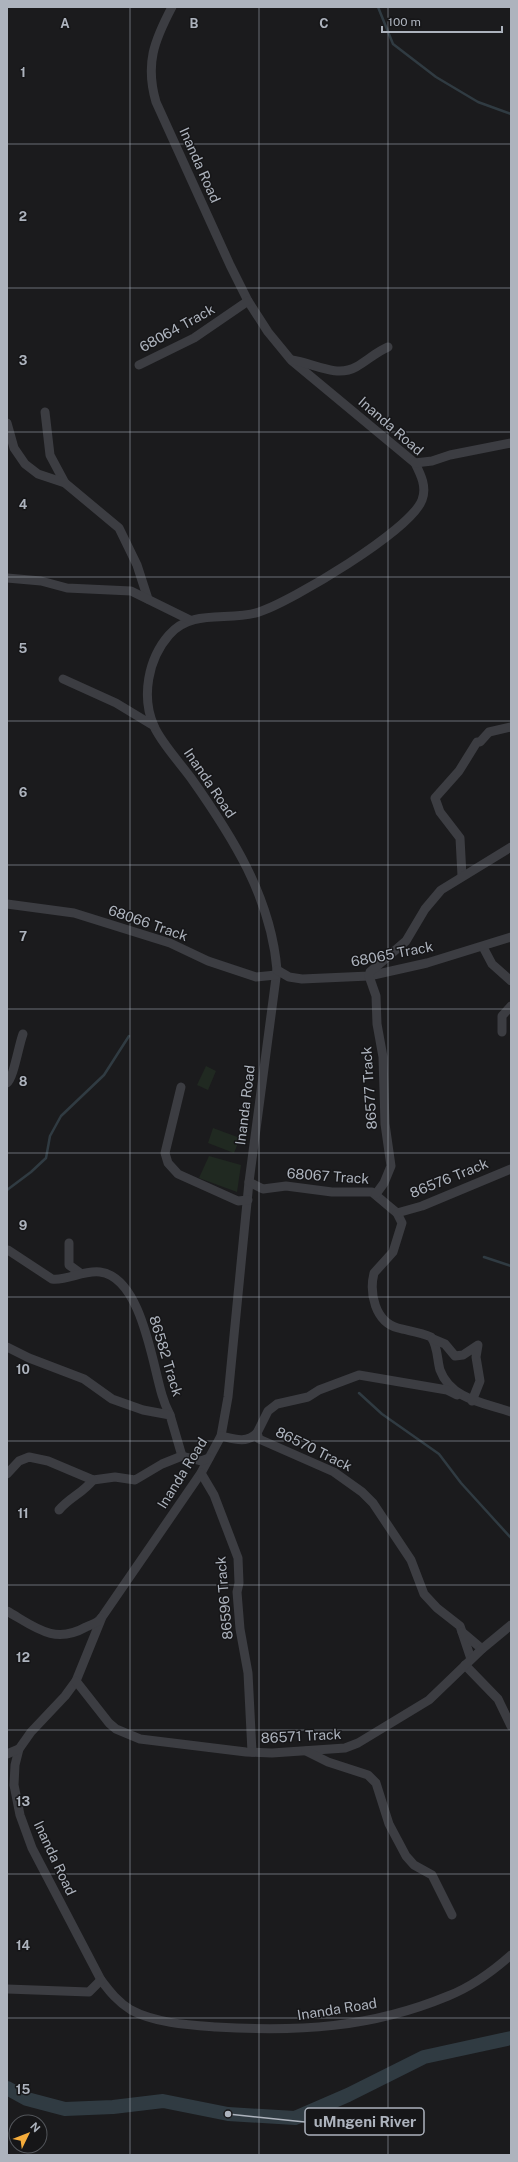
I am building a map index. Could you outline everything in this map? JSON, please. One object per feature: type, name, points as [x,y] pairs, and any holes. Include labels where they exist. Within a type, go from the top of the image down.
[{"type":"street","name":"Inanda Road","points":[[172,7],[150,59],[150,83],[159,109],[248,301],[268,332],[291,360],[415,463],[424,488],[421,502],[391,532],[352,561],[310,588],[258,612],[190,620],[180,625],[168,635],[153,665],[147,691],[154,726],[192,779],[244,860],[271,926],[277,973],[249,1182],[228,1397],[221,1436],[201,1473],[102,1617],[76,1681],[61,1701],[31,1732],[19,1749],[15,1764],[14,1785],[20,1815],[32,1848],[101,1980],[114,1998],[140,2014],[200,2026],[299,2030],[323,2028],[374,2018],[449,1996],[476,1981],[511,1954]]},
{"type":"street","name":"68064 Track","points":[[139,365],[194,338],[248,301]]},
{"type":"street","points":[[291,360],[309,363],[337,372],[355,368],[388,347]]},
{"type":"street","points":[[45,412],[50,455],[65,483]]},
{"type":"street","points":[[7,423],[14,448],[25,464],[38,474],[65,483],[119,528],[137,565],[148,599]]},
{"type":"street","points":[[415,463],[432,461],[450,454],[511,444]]},
{"type":"street","points":[[7,578],[41,581],[67,588],[122,590],[148,599],[190,620]]},
{"type":"street","points":[[63,679],[116,703],[154,726]]},
{"type":"street","points":[[462,876],[460,838],[440,812],[435,798],[459,771],[477,742],[480,742],[489,732],[511,727]]},
{"type":"street","points":[[369,976],[372,970],[406,941],[426,909],[441,890],[462,876],[477,870],[511,846]]},
{"type":"street","name":"68066 Track","points":[[7,904],[74,913],[170,943],[208,961],[256,977],[277,973]]},
{"type":"street","name":"68065 Track","points":[[277,973],[302,979],[369,976],[427,963],[483,947],[511,937]]},
{"type":"street","points":[[483,947],[492,964],[511,981]]},
{"type":"street","name":"86577 Track","points":[[369,976],[376,996],[377,1024],[385,1075],[387,1148],[391,1166],[384,1183],[376,1194]]},
{"type":"street","points":[[502,1032],[502,1016],[511,1006]]},
{"type":"street","points":[[7,1083],[12,1078],[16,1056],[23,1034]]},
{"type":"street","points":[[181,1087],[165,1153],[166,1160],[174,1170],[192,1180],[238,1201],[248,1200]]},
{"type":"street","name":"86576 Track","points":[[397,1213],[422,1206],[511,1169]]},
{"type":"street","name":"68067 Track","points":[[249,1182],[263,1189],[286,1186],[332,1192],[364,1191],[376,1194],[397,1213]]},
{"type":"street","points":[[397,1213],[402,1223],[396,1244],[393,1252],[377,1269],[374,1276],[375,1306],[389,1325],[426,1335],[445,1344],[455,1356],[463,1355],[478,1345],[476,1357],[480,1381],[469,1399]]},
{"type":"street","points":[[69,1243],[69,1264],[80,1273]]},
{"type":"street","name":"86582 Track","points":[[8,1250],[52,1279],[59,1279],[80,1273],[100,1272],[115,1277],[127,1290],[135,1304],[162,1398],[170,1415],[182,1456]]},
{"type":"street","points":[[433,1339],[443,1377],[469,1399]]},
{"type":"street","points":[[7,1347],[29,1358],[84,1379],[112,1399],[143,1410],[170,1415]]},
{"type":"street","points":[[257,1433],[268,1412],[277,1404],[288,1400],[308,1397],[320,1390],[360,1375],[447,1390],[469,1399],[511,1412]]},
{"type":"street","name":"86570 Track","points":[[221,1436],[238,1440],[252,1438],[257,1433],[259,1439],[334,1472],[362,1492],[382,1515],[391,1532],[408,1554],[424,1594],[437,1608],[458,1624],[462,1632],[468,1662],[498,1699],[511,1726]]},
{"type":"street","points":[[7,1474],[19,1461],[29,1457],[48,1461],[93,1480],[115,1478],[135,1480],[162,1464],[182,1456],[201,1461],[209,1458]]},
{"type":"street","name":"86596 Track","points":[[201,1473],[214,1495],[238,1558],[239,1583],[237,1592],[240,1629],[248,1673],[252,1752]]},
{"type":"street","points":[[60,1510],[71,1498],[83,1492],[93,1480]]},
{"type":"street","points":[[7,1611],[41,1631],[55,1635],[65,1635],[80,1631],[99,1622],[102,1617]]},
{"type":"street","name":"86571 Track","points":[[76,1681],[109,1723],[129,1735],[156,1742],[272,1754],[345,1748],[358,1743],[429,1700],[482,1649],[511,1625]]},
{"type":"street","points":[[462,1632],[482,1649]]},
{"type":"street","points":[[7,1754],[19,1749]]},
{"type":"street","points":[[306,1751],[328,1762],[368,1774],[373,1779],[376,1783],[389,1824],[406,1856],[414,1865],[432,1875],[452,1915]]},
{"type":"street","points":[[7,1989],[89,1992],[101,1980]]},
{"type":"shaded area","points":[[206,1066],[216,1071],[208,1090],[197,1085]]},
{"type":"shaded area","points":[[213,1128],[240,1138],[234,1153],[208,1143]]},
{"type":"shaded area","points":[[209,1156],[241,1165],[237,1192],[199,1178]]},
{"type":"waterway","points":[[378,7],[393,44],[436,77],[478,102],[511,114]]},
{"type":"waterway","points":[[7,1190],[31,1172],[46,1158],[50,1136],[61,1116],[104,1075],[129,1036]]},
{"type":"waterway","points":[[484,1257],[511,1266]]},
{"type":"waterway","points":[[359,1393],[382,1414],[439,1454],[461,1483],[511,1538]]},
{"type":"waterway","points":[[7,2088],[27,2099],[65,2109],[113,2107],[163,2101],[228,2114],[295,2118],[348,2095],[424,2057],[511,2038]]},
{"type":"place","name":"uMngeni River","points":[[228,2114]]}]
